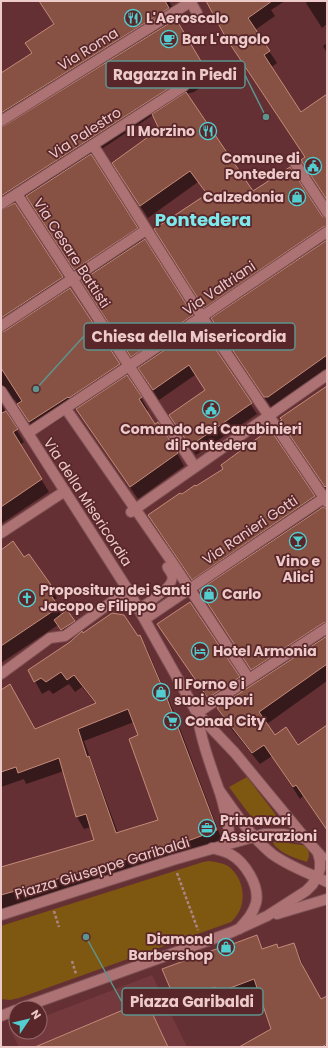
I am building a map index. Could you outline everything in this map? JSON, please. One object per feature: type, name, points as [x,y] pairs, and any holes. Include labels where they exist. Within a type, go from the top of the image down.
[{"type":"street","points":[[191,1],[197,13]]},
{"type":"street","name":"Via Roma","points":[[1,120],[191,1]]},
{"type":"street","name":"Via Palestro","points":[[1,204],[184,86]]},
{"type":"street","points":[[93,145],[202,317],[326,498]]},
{"type":"street","points":[[293,160],[327,212]]},
{"type":"street","name":"Via Cesare Battisti","points":[[17,194],[195,467]]},
{"type":"street","points":[[1,326],[146,230]]},
{"type":"street","name":"Via Valtriani","points":[[28,433],[66,409],[327,232]]},
{"type":"street","points":[[133,510],[327,375]]},
{"type":"street","name":"Via della Misericordia","points":[[1,391],[128,590],[197,713],[235,753],[327,864]]},
{"type":"street","points":[[66,409],[133,510],[189,588],[249,679]]},
{"type":"street","points":[[1,533],[65,491]]},
{"type":"street","name":"Via Ranieri Gotti","points":[[145,619],[189,588],[326,498]]},
{"type":"street","points":[[1,674],[50,638],[65,636],[128,590]]},
{"type":"street","points":[[197,713],[327,628]]},
{"type":"street","name":"Via della Misericordia","points":[[197,713],[204,744],[229,827],[231,843]]},
{"type":"street","name":"Via della Misericordia","points":[[219,790],[255,836],[276,857],[327,882]]},
{"type":"street","name":"Piazza Giuseppe Garibaldi","points":[[1,915],[102,882],[255,836],[276,834],[305,838]]},
{"type":"street","name":"Piazza Giuseppe Garibaldi","points":[[212,848],[227,852],[236,858],[245,868],[253,884],[256,896],[255,905],[250,916],[239,929]]},
{"type":"street","points":[[268,916],[306,891],[318,877],[320,866],[318,853]]},
{"type":"street","points":[[43,1000],[239,929],[268,916],[327,899]]},
{"type":"lane","points":[[139,609],[171,583],[172,578],[167,567]]},
{"type":"path","points":[[176,870],[199,934]]},
{"type":"path","points":[[54,909],[60,927]]},
{"type":"shaded area","points":[[247,777],[283,824],[258,826],[229,787]]},
{"type":"shaded area","points":[[275,841],[308,846],[309,856],[307,862],[288,855],[280,850],[273,843]]},
{"type":"shaded area","points":[[209,861],[228,866],[238,879],[243,894],[242,901],[240,909],[231,922],[19,998],[10,1000],[1,999],[1,926]]},
{"type":"shaded area","points":[[152,975],[187,1047],[19,1047],[16,1040],[48,1040],[48,1015]]},
{"type":"building","points":[[39,1],[165,1],[169,8],[1,113],[1,73],[32,53],[25,43],[54,24]]},
{"type":"building","points":[[206,1],[272,1],[248,18],[270,51],[264,55],[301,112],[327,94],[327,200],[301,160],[305,157],[226,38]]},
{"type":"building","points":[[176,19],[205,68],[186,80],[180,81],[1,196],[1,127]]},
{"type":"building","points":[[186,92],[253,191],[290,167],[322,216],[327,218],[327,226],[323,227],[204,308],[154,229],[207,194],[190,171],[140,206],[112,163],[159,129],[152,114]]},
{"type":"building","points":[[91,154],[138,228],[74,270],[26,196]]},
{"type":"building","points":[[15,203],[63,277],[1,318],[1,210]]},
{"type":"building","points":[[145,239],[193,315],[131,357],[81,281]]},
{"type":"building","points":[[327,240],[327,355],[268,397],[264,397],[211,318]]},
{"type":"building","points":[[70,288],[120,364],[69,398],[68,397],[29,422],[17,404],[22,401],[1,368],[1,332],[5,331]]},
{"type":"building","points":[[200,326],[252,403],[190,446],[169,415],[205,390],[189,365],[153,390],[138,368]]},
{"type":"building","points":[[127,375],[142,397],[139,399],[155,424],[158,422],[178,453],[130,487],[76,409]]},
{"type":"building","points":[[327,386],[327,485],[325,487],[280,421],[282,420],[280,418]]},
{"type":"building","points":[[6,411],[18,429],[13,432],[42,479],[1,507],[1,412]]},
{"type":"building","points":[[270,429],[315,496],[192,580],[148,515],[180,493],[182,494],[223,469],[221,465]]},
{"type":"building","points":[[323,507],[327,509],[327,622],[323,623],[251,670],[199,590]]},
{"type":"building","name":"Propositura dei Santi Jacopo e Filippo","points":[[13,541],[24,557],[29,554],[51,585],[46,588],[59,607],[1,646],[1,550]]},
{"type":"building","name":"Hotel Armonia","points":[[190,602],[240,677],[208,698],[157,624]]},
{"type":"building","points":[[67,610],[75,621],[61,630],[54,620]]},
{"type":"building","points":[[112,613],[124,615],[138,636],[140,635],[166,696],[217,830],[177,845],[1,895],[1,867],[94,840],[86,814],[76,817],[59,758],[18,773],[16,767],[1,772],[1,690],[10,684],[35,729],[96,703],[74,675],[67,680],[61,672],[46,682],[41,678],[34,682],[28,670],[70,642],[82,631],[83,633]],"holes":[[[128,709],[138,735],[129,739],[158,820],[116,833],[78,729]]]},
{"type":"building","points":[[327,636],[327,664],[259,712],[275,735],[286,727],[298,745],[327,725],[327,830],[296,785],[293,787],[264,745],[252,753],[217,708]]},
{"type":"building","points":[[257,935],[262,949],[277,944],[278,948],[294,943],[301,963],[321,999],[327,996],[327,1044],[322,1047],[239,1047],[271,1029],[254,979],[217,993],[215,987],[176,1002],[162,969]]},
{"type":"building","points":[[142,1002],[147,1002],[168,1047],[35,1047]]},
{"type":"place","name":"L'Aeroscalo","points":[[133,18]]},
{"type":"place","name":"Bar L'angolo","points":[[169,39]]},
{"type":"place","name":"Ragazza in Piedi","points":[[266,117]]},
{"type":"place","name":"Il Morzino","points":[[208,131]]},
{"type":"place","name":"Comune di Pontedera","points":[[313,166]]},
{"type":"place","name":"Calzedonia","points":[[297,197]]},
{"type":"place","name":"Chiesa della Misericordia","points":[[36,389]]},
{"type":"place","name":"Comando dei Carabinieri di Pontedera","points":[[211,409]]},
{"type":"place","name":"Vino e Alici","points":[[298,541]]},
{"type":"place","name":"Carlo","points":[[209,594]]},
{"type":"place","name":"Propositura dei Santi Jacopo e Filippo","points":[[27,598]]},
{"type":"place","name":"Hotel Armonia","points":[[200,651]]},
{"type":"place","name":"Il Forno e i suoi sapori","points":[[161,692]]},
{"type":"place","name":"Conad City","points":[[172,721]]},
{"type":"place","name":"Primavori Assicurazioni","points":[[207,828]]},
{"type":"place","name":"Piazza Garibaldi","points":[[86,937]]},
{"type":"place","name":"Diamond Barbershop","points":[[226,947]]},
{"type":"district","name":"Pontedera","points":[[203,219]]}]
